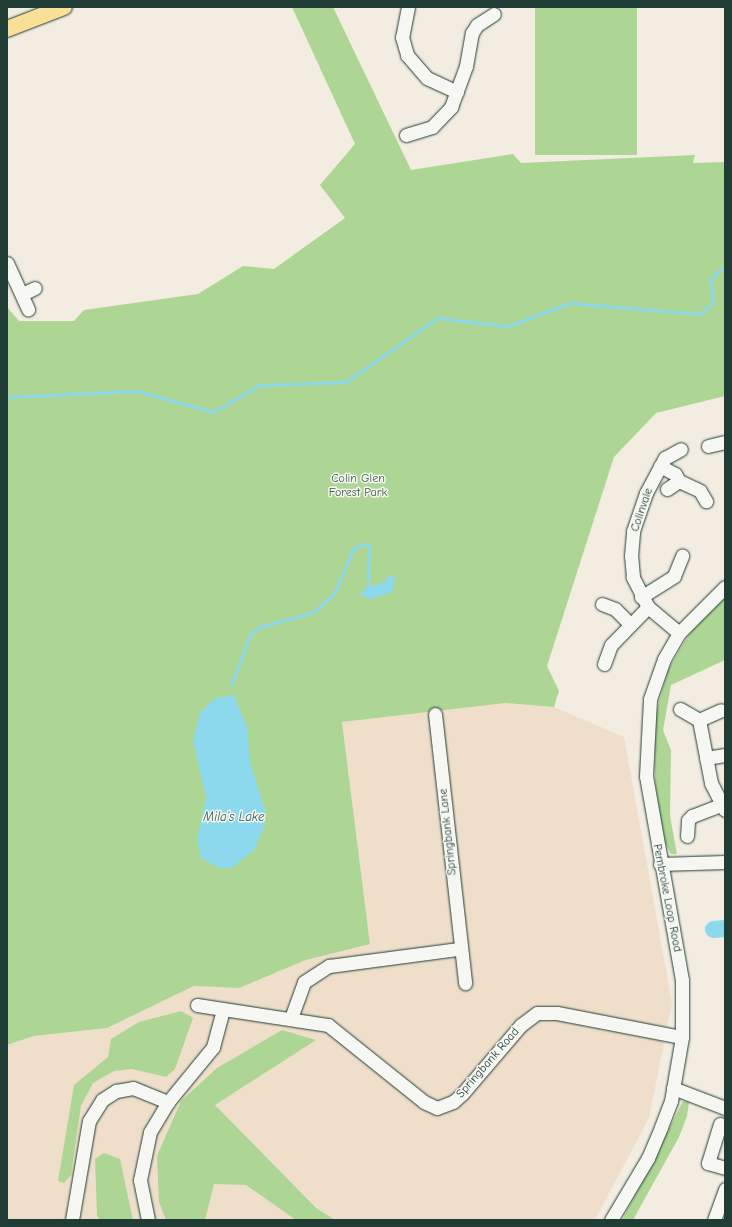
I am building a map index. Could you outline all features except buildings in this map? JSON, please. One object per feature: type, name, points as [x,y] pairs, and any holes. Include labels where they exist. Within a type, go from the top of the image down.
[{"type":"main road","points":[[7,29],[64,7]]},
{"type":"street","points":[[406,8],[402,37],[407,55],[427,78],[457,92]]},
{"type":"street","points":[[406,135],[432,127],[451,107],[457,92],[472,33],[477,25],[494,14]]},
{"type":"street","points":[[7,263],[28,309]]},
{"type":"street","points":[[22,294],[35,288]]},
{"type":"street","points":[[708,446],[725,442]]},
{"type":"street","name":"Colinvale","points":[[678,633],[645,602],[633,577],[633,531],[646,493],[660,466],[681,449]]},
{"type":"street","points":[[660,466],[674,474],[679,481],[700,491],[706,501]]},
{"type":"street","name":"Colinvale","points":[[667,489],[679,481]]},
{"type":"street","points":[[604,664],[611,645],[645,602],[674,576],[682,556]]},
{"type":"street","name":"Pembroke Loop Road","points":[[611,1220],[648,1158],[673,1088],[682,1037],[682,980],[660,864],[646,776],[646,728],[656,678],[678,633],[725,587]]},
{"type":"street","points":[[602,604],[615,609],[629,623]]},
{"type":"street","points":[[680,709],[700,720]]},
{"type":"street","points":[[700,720],[721,710]]},
{"type":"street","name":"Springbank Lane","points":[[435,714],[464,983]]},
{"type":"street","points":[[687,836],[688,820],[692,816],[723,808],[711,783],[700,720]]},
{"type":"street","points":[[706,758],[725,755]]},
{"type":"street","points":[[660,864],[725,862]]},
{"type":"street","points":[[292,1018],[304,982],[329,966],[460,949]]},
{"type":"street","name":"Springbank Road","points":[[197,1005],[316,1021],[337,1030],[424,1102],[437,1108],[453,1102],[462,1094],[521,1024],[537,1013],[557,1013],[682,1037]]},
{"type":"street","points":[[148,1220],[140,1180],[144,1149],[168,1102],[213,1047],[223,1009]]},
{"type":"street","points":[[72,1220],[89,1121],[102,1100],[116,1091],[133,1088],[168,1102]]},
{"type":"street","points":[[673,1088],[725,1108]]},
{"type":"street","points":[[720,1124],[708,1163],[725,1168]]},
{"type":"street","points":[[714,1220],[725,1190]]},
{"type":"shaded area","points":[[506,703],[554,707],[624,737],[672,1003],[649,1118],[595,1220],[7,1220],[7,1045],[34,1036],[107,1028],[194,986],[239,988],[306,960],[370,943],[342,722]]},
{"type":"green space","name":"Colin Glen Forest Park","points":[[292,7],[333,7],[411,170],[513,154],[521,163],[695,155],[693,163],[725,162],[725,396],[656,413],[614,457],[547,666],[559,691],[554,707],[506,703],[342,722],[370,944],[306,960],[239,988],[194,986],[107,1028],[34,1036],[7,1045],[7,307],[19,321],[74,321],[84,310],[198,294],[243,266],[274,269],[345,218],[320,185],[355,144]]},
{"type":"green space","points":[[535,7],[637,7],[637,155],[535,155]]},
{"type":"green space","points":[[725,597],[725,660],[671,685],[663,730],[671,750],[670,816],[677,854],[671,854],[664,841],[655,781],[654,725],[659,701],[669,668],[691,631]]},
{"type":"green space","points":[[181,1011],[193,1018],[175,1069],[166,1077],[132,1069],[114,1071],[93,1083],[81,1106],[71,1175],[64,1183],[58,1181],[74,1085],[108,1057],[111,1039],[139,1022]]},
{"type":"green space","points":[[282,1030],[316,1040],[215,1105],[316,1208],[335,1220],[296,1220],[246,1185],[214,1184],[205,1220],[166,1220],[159,1202],[157,1156],[181,1101],[217,1068]]},
{"type":"green space","points":[[683,1101],[689,1102],[687,1116],[679,1137],[633,1220],[622,1220]]},
{"type":"green space","points":[[104,1153],[120,1159],[133,1220],[100,1220],[97,1216],[95,1159]]},
{"type":"water","points":[[388,576],[395,577],[392,592],[370,599],[361,596],[362,590],[385,582]]},
{"type":"water","name":"Mila's Lake","points":[[234,695],[247,727],[250,762],[265,810],[264,826],[255,849],[232,868],[219,868],[201,858],[197,840],[206,797],[193,741],[200,712],[216,698]]},
{"type":"waterway","points":[[7,397],[137,391],[213,412],[260,385],[346,382],[437,318],[508,326],[570,303],[700,314],[713,302],[710,279],[725,266]]},
{"type":"waterway","points":[[231,685],[251,633],[260,627],[314,612],[334,594],[353,549],[361,544],[369,545],[368,587]]},
{"type":"waterway","points":[[713,929],[725,928]]}]
